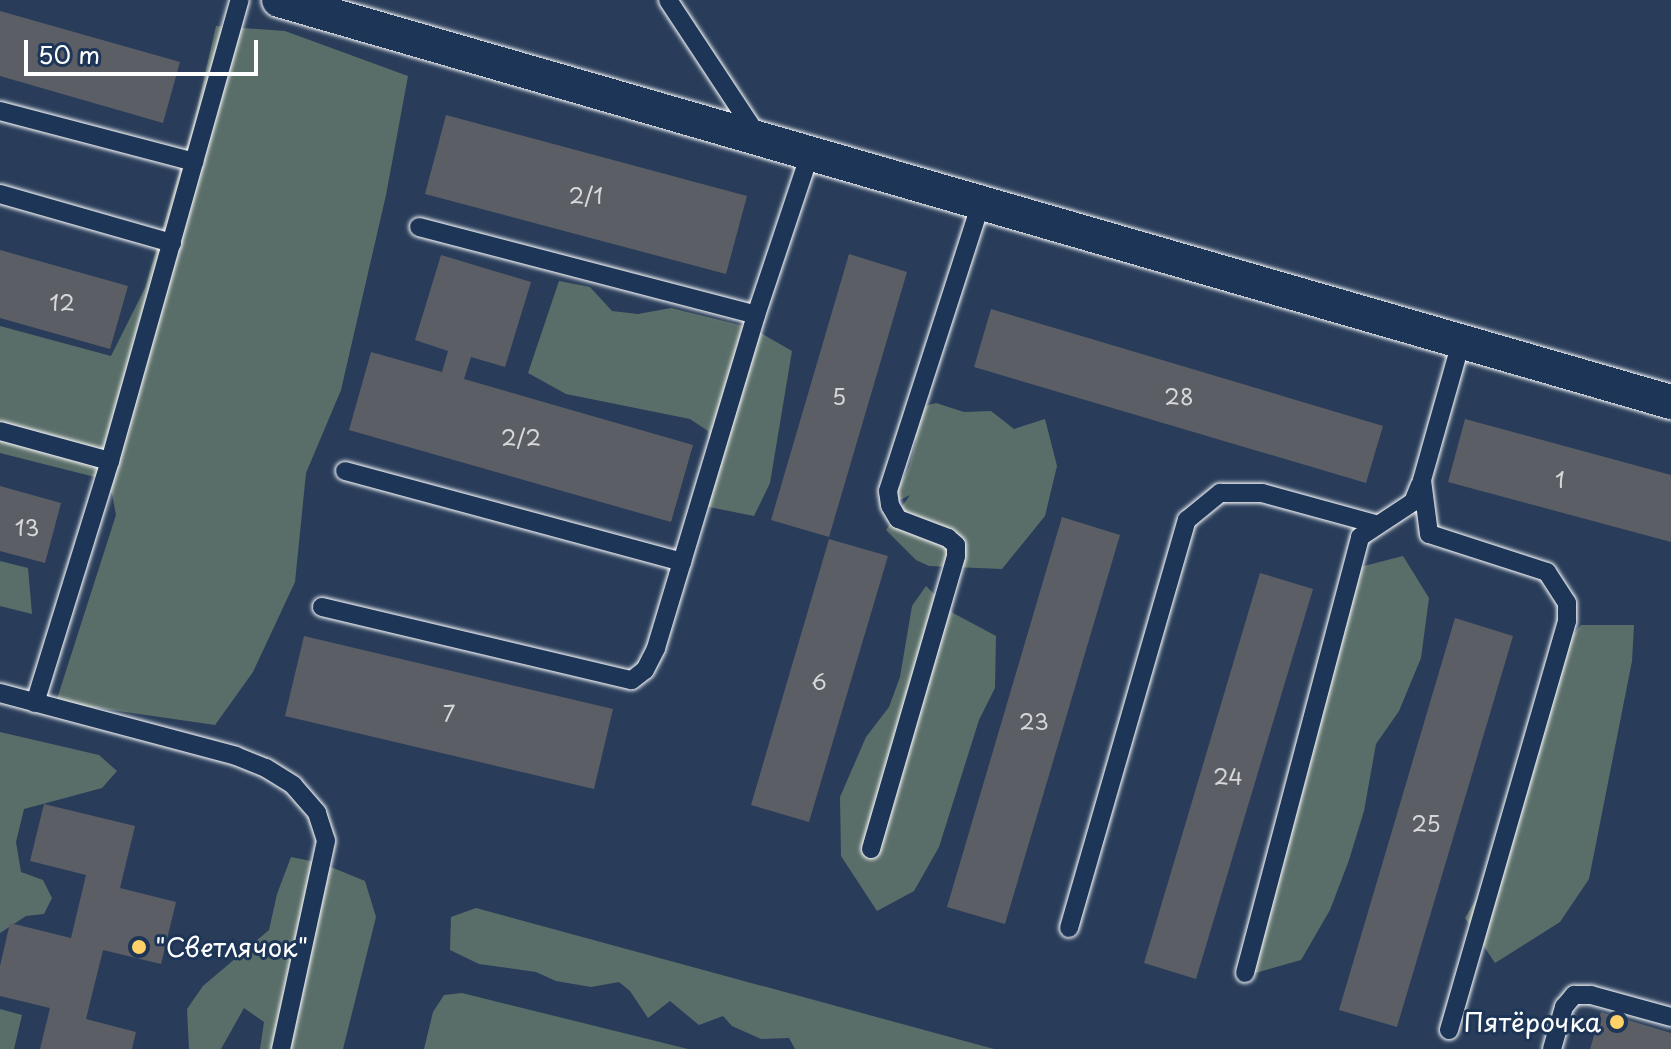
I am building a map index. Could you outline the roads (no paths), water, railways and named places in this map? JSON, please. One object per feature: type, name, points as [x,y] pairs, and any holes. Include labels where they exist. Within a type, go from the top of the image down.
[{"type":"street","points":[[279,0],[1671,402]]},
{"type":"lane","points":[[35,703],[110,461],[240,0]]},
{"type":"lane","points":[[668,0],[759,139]]},
{"type":"lane","points":[[0,111],[194,162]]},
{"type":"lane","points":[[322,607],[632,680],[645,670],[656,648],[756,315],[810,154]]},
{"type":"lane","points":[[0,194],[172,243]]},
{"type":"lane","points":[[871,849],[956,556],[956,545],[948,538],[898,519],[890,505],[888,491],[981,203]]},
{"type":"lane","points":[[419,227],[756,315]]},
{"type":"lane","points":[[1245,973],[1360,537],[1375,524],[1398,514],[1413,502],[1461,342]]},
{"type":"lane","points":[[0,431],[110,461]]},
{"type":"lane","points":[[345,471],[682,562]]},
{"type":"lane","points":[[1422,480],[1429,534],[1547,572],[1567,603],[1567,621],[1449,1030]]},
{"type":"lane","points":[[1069,928],[1187,520],[1220,493],[1262,493],[1375,524]]},
{"type":"lane","points":[[0,693],[266,768],[293,785],[317,813],[326,841],[281,1049]]},
{"type":"lane","points":[[1552,1049],[1564,1007],[1574,995],[1591,995],[1671,1017]]},
{"type":"place","name":"\"Светлячок\"","points":[[139,947]]},
{"type":"place","name":"Пятёрочка","points":[[1617,1022]]}]
